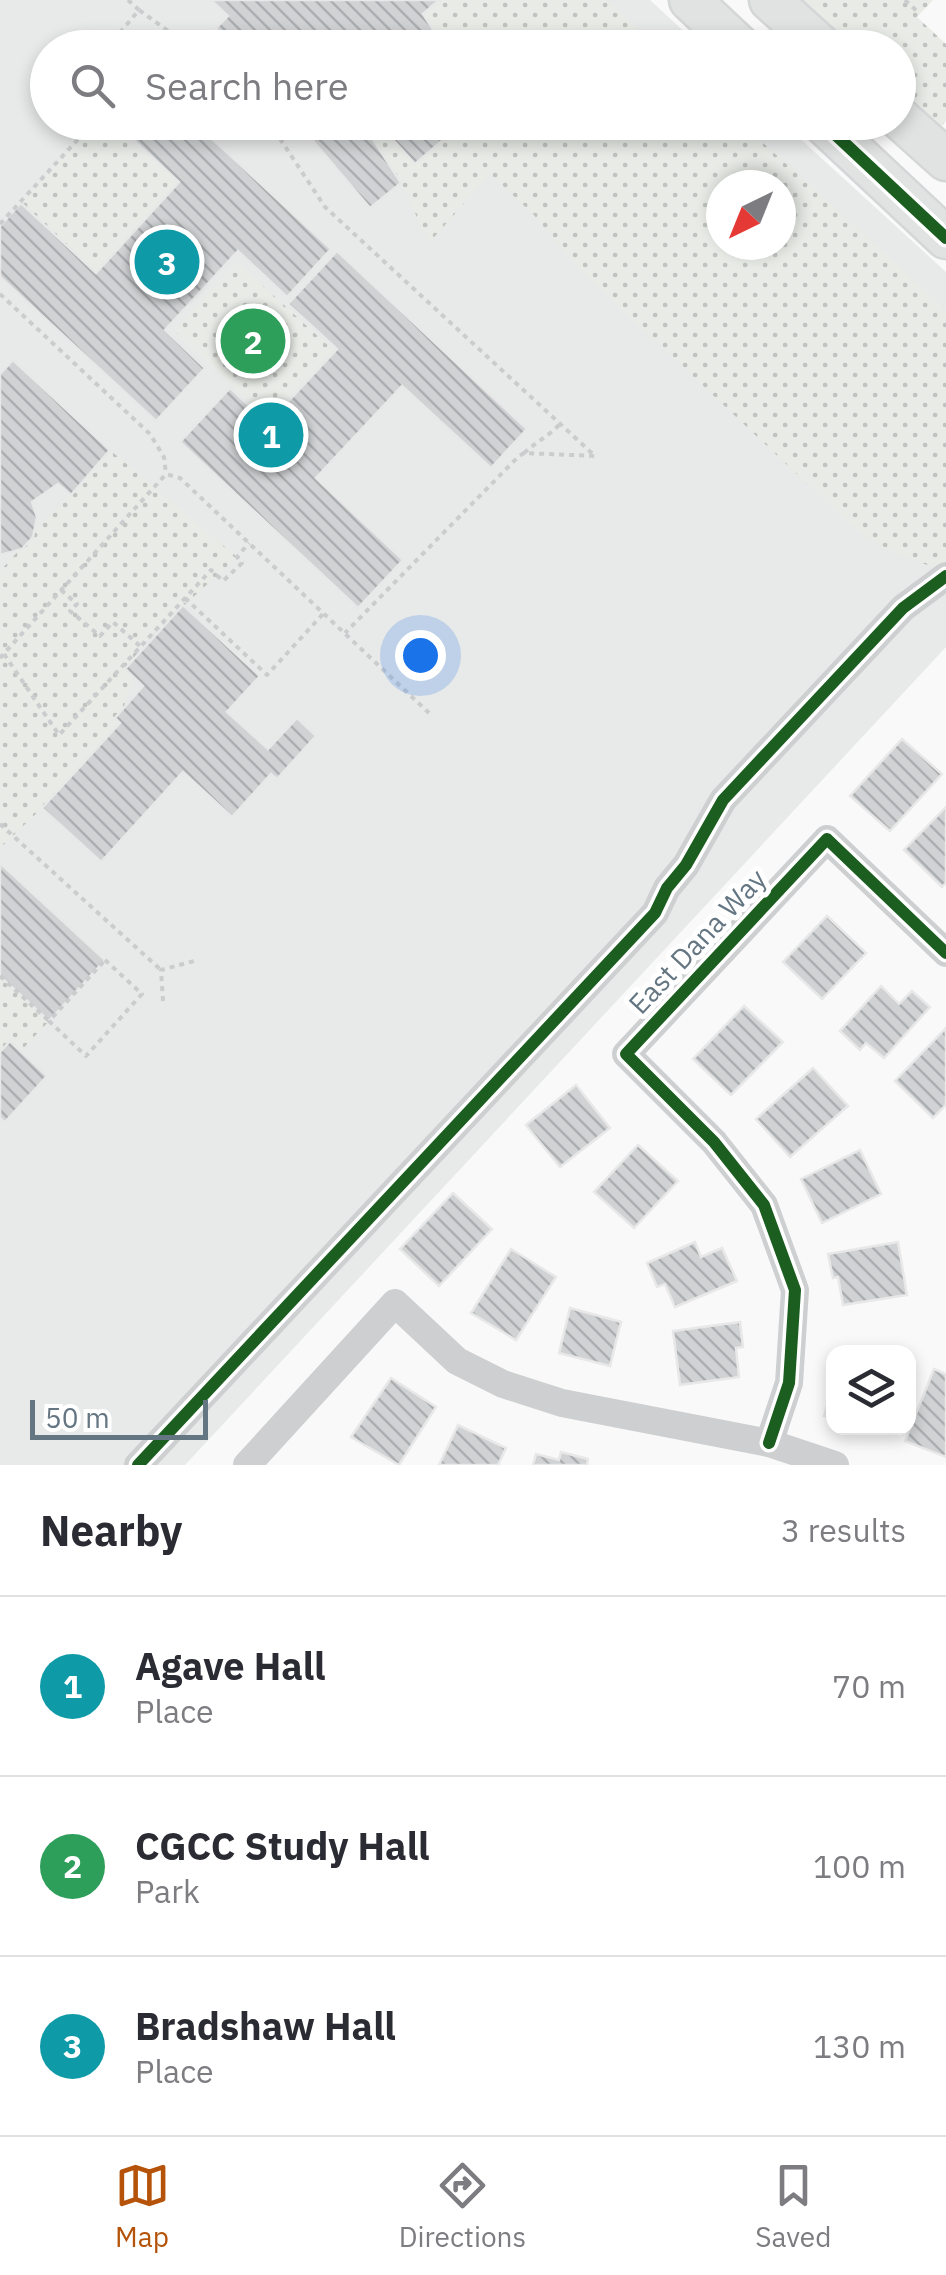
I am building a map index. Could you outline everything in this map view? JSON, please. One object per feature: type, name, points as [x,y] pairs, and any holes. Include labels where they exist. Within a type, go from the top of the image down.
[{"type":"main road","points":[[690,0],[722,30]]},
{"type":"main road","points":[[770,0],[802,30]]},
{"type":"main road","points":[[916,133],[946,160]]},
{"type":"main road","points":[[841,140],[946,238]]},
{"type":"street","points":[[138,1465],[655,913],[723,800],[903,608],[946,576]]},
{"type":"street","name":"East Dana Way","points":[[769,1443],[789,1383],[795,1290],[764,1206],[714,1142],[626,1054],[828,839],[946,952]]},
{"type":"street","points":[[247,1465],[395,1303],[457,1361],[503,1384],[562,1403],[769,1443],[835,1465]]},
{"type":"path","points":[[128,0],[167,30]]},
{"type":"path","points":[[905,0],[918,12]]},
{"type":"path","points":[[122,30],[139,10]]},
{"type":"path","points":[[0,224],[77,140]]},
{"type":"path","points":[[281,140],[325,207],[596,456],[524,454]]},
{"type":"path","points":[[0,294],[150,434],[164,457],[166,474],[2,656],[59,736],[211,570],[224,581],[242,563],[237,557],[249,543]]},
{"type":"path","points":[[345,634],[524,454],[561,423]]},
{"type":"path","points":[[166,474],[180,478],[429,713]]},
{"type":"path","points":[[61,590],[77,604],[70,611],[100,636],[114,622],[140,646]]},
{"type":"path","points":[[185,598],[267,674],[323,614]]},
{"type":"path","points":[[0,824],[161,970],[163,1001]]},
{"type":"path","points":[[0,976],[86,1056],[142,994],[105,960],[49,1021]]},
{"type":"path","points":[[161,970],[194,961]]},
{"type":"shaded area","points":[[0,0],[650,0],[683,30],[30,30],[30,140],[802,140],[946,272],[946,647],[185,1465],[0,1465]]},
{"type":"shaded area","points":[[439,0],[606,0],[639,30],[434,30],[423,14]]},
{"type":"shaded area","points":[[800,0],[933,0],[917,17],[946,44],[946,121],[939,129],[916,108],[916,30],[833,30]]},
{"type":"shaded area","points":[[78,140],[127,140],[179,182],[96,273],[21,203]]},
{"type":"shaded area","points":[[373,140],[393,140],[415,164],[444,140],[760,140],[793,170],[706,170],[706,260],[796,260],[796,173],[946,309],[946,570],[899,554],[855,529],[578,268],[533,214],[490,174],[429,243],[401,183]]},
{"type":"shaded area","points":[[237,262],[333,350],[267,418],[174,331]]},
{"type":"shaded area","points":[[110,450],[237,557],[140,646],[120,722],[0,848],[0,571]]},
{"type":"shaded area","points":[[0,976],[49,1021],[0,1073]]},
{"type":"building","points":[[211,0],[439,0],[423,14],[433,30],[218,30],[228,16]]},
{"type":"building","points":[[134,140],[213,140],[331,249],[287,297],[238,251],[165,330],[205,368],[156,421],[0,277],[0,226],[21,203],[96,273],[179,182]]},
{"type":"building","points":[[312,140],[374,140],[401,183],[370,208]]},
{"type":"building","points":[[393,140],[443,140],[415,164]]},
{"type":"building","points":[[337,251],[527,429],[491,468],[402,386],[316,478],[403,560],[358,608],[180,442],[230,388],[268,423],[337,349],[288,304]]},
{"type":"building","points":[[13,360],[110,450],[71,495],[58,484],[32,502],[37,517],[33,537],[22,549],[0,555],[0,374]]},
{"type":"building","points":[[183,605],[260,676],[227,712],[268,749],[297,718],[316,736],[277,779],[271,774],[232,817],[183,772],[101,862],[42,808],[120,723],[115,718],[143,686],[125,669]]},
{"type":"building","points":[[902,739],[942,774],[890,831],[850,796]]},
{"type":"building","points":[[946,807],[946,883],[942,887],[904,850]]},
{"type":"building","points":[[0,863],[105,960],[49,1021],[0,976]]},
{"type":"building","points":[[827,916],[866,953],[822,999],[783,962]]},
{"type":"building","points":[[881,986],[899,1004],[912,991],[930,1007],[884,1058],[866,1043],[860,1050],[840,1031]]},
{"type":"building","points":[[744,1006],[783,1042],[731,1095],[693,1059]]},
{"type":"building","points":[[946,1028],[946,1105],[933,1118],[895,1081]]},
{"type":"building","points":[[10,1041],[47,1076],[5,1122],[0,1118],[0,1052]]},
{"type":"building","points":[[813,1068],[848,1106],[790,1157],[756,1119]]},
{"type":"building","points":[[576,1085],[610,1128],[560,1167],[526,1125]]},
{"type":"building","points":[[638,1145],[678,1181],[634,1228],[594,1192]]},
{"type":"building","points":[[860,1150],[881,1194],[822,1223],[801,1179]]},
{"type":"building","points":[[453,1193],[492,1229],[439,1286],[400,1249]]},
{"type":"building","points":[[695,1242],[701,1257],[722,1248],[737,1281],[675,1307],[665,1284],[657,1287],[647,1263]]},
{"type":"building","points":[[898,1242],[907,1295],[843,1305],[838,1277],[833,1278],[828,1254]]},
{"type":"building","points":[[511,1249],[556,1277],[516,1340],[471,1313]]},
{"type":"building","points":[[570,1308],[621,1322],[610,1366],[559,1353]]},
{"type":"building","points":[[740,1322],[743,1347],[736,1348],[739,1377],[680,1385],[673,1331]]},
{"type":"building","points":[[934,1369],[946,1374],[946,1457],[905,1441],[907,1435],[916,1435],[916,1414]]},
{"type":"building","points":[[391,1378],[436,1407],[399,1465],[351,1437]]},
{"type":"building","points":[[458,1425],[506,1448],[498,1465],[439,1465]]},
{"type":"building","points":[[561,1452],[588,1459],[587,1465],[533,1465],[536,1454],[559,1460]]},
{"type":"cycle path","points":[[841,140],[946,238]]},
{"type":"cycle path","points":[[138,1465],[655,913],[723,800],[903,608],[946,576]]},
{"type":"cycle path","points":[[769,1443],[789,1383],[795,1290],[764,1205],[714,1142],[626,1054],[827,839],[946,953]]},
{"type":"place","name":"Bradshaw Hall","points":[[167,262]]},
{"type":"place","name":"CGCC Study Hall","points":[[253,341]]},
{"type":"place","name":"Agave Hall","points":[[271,435]]}]
